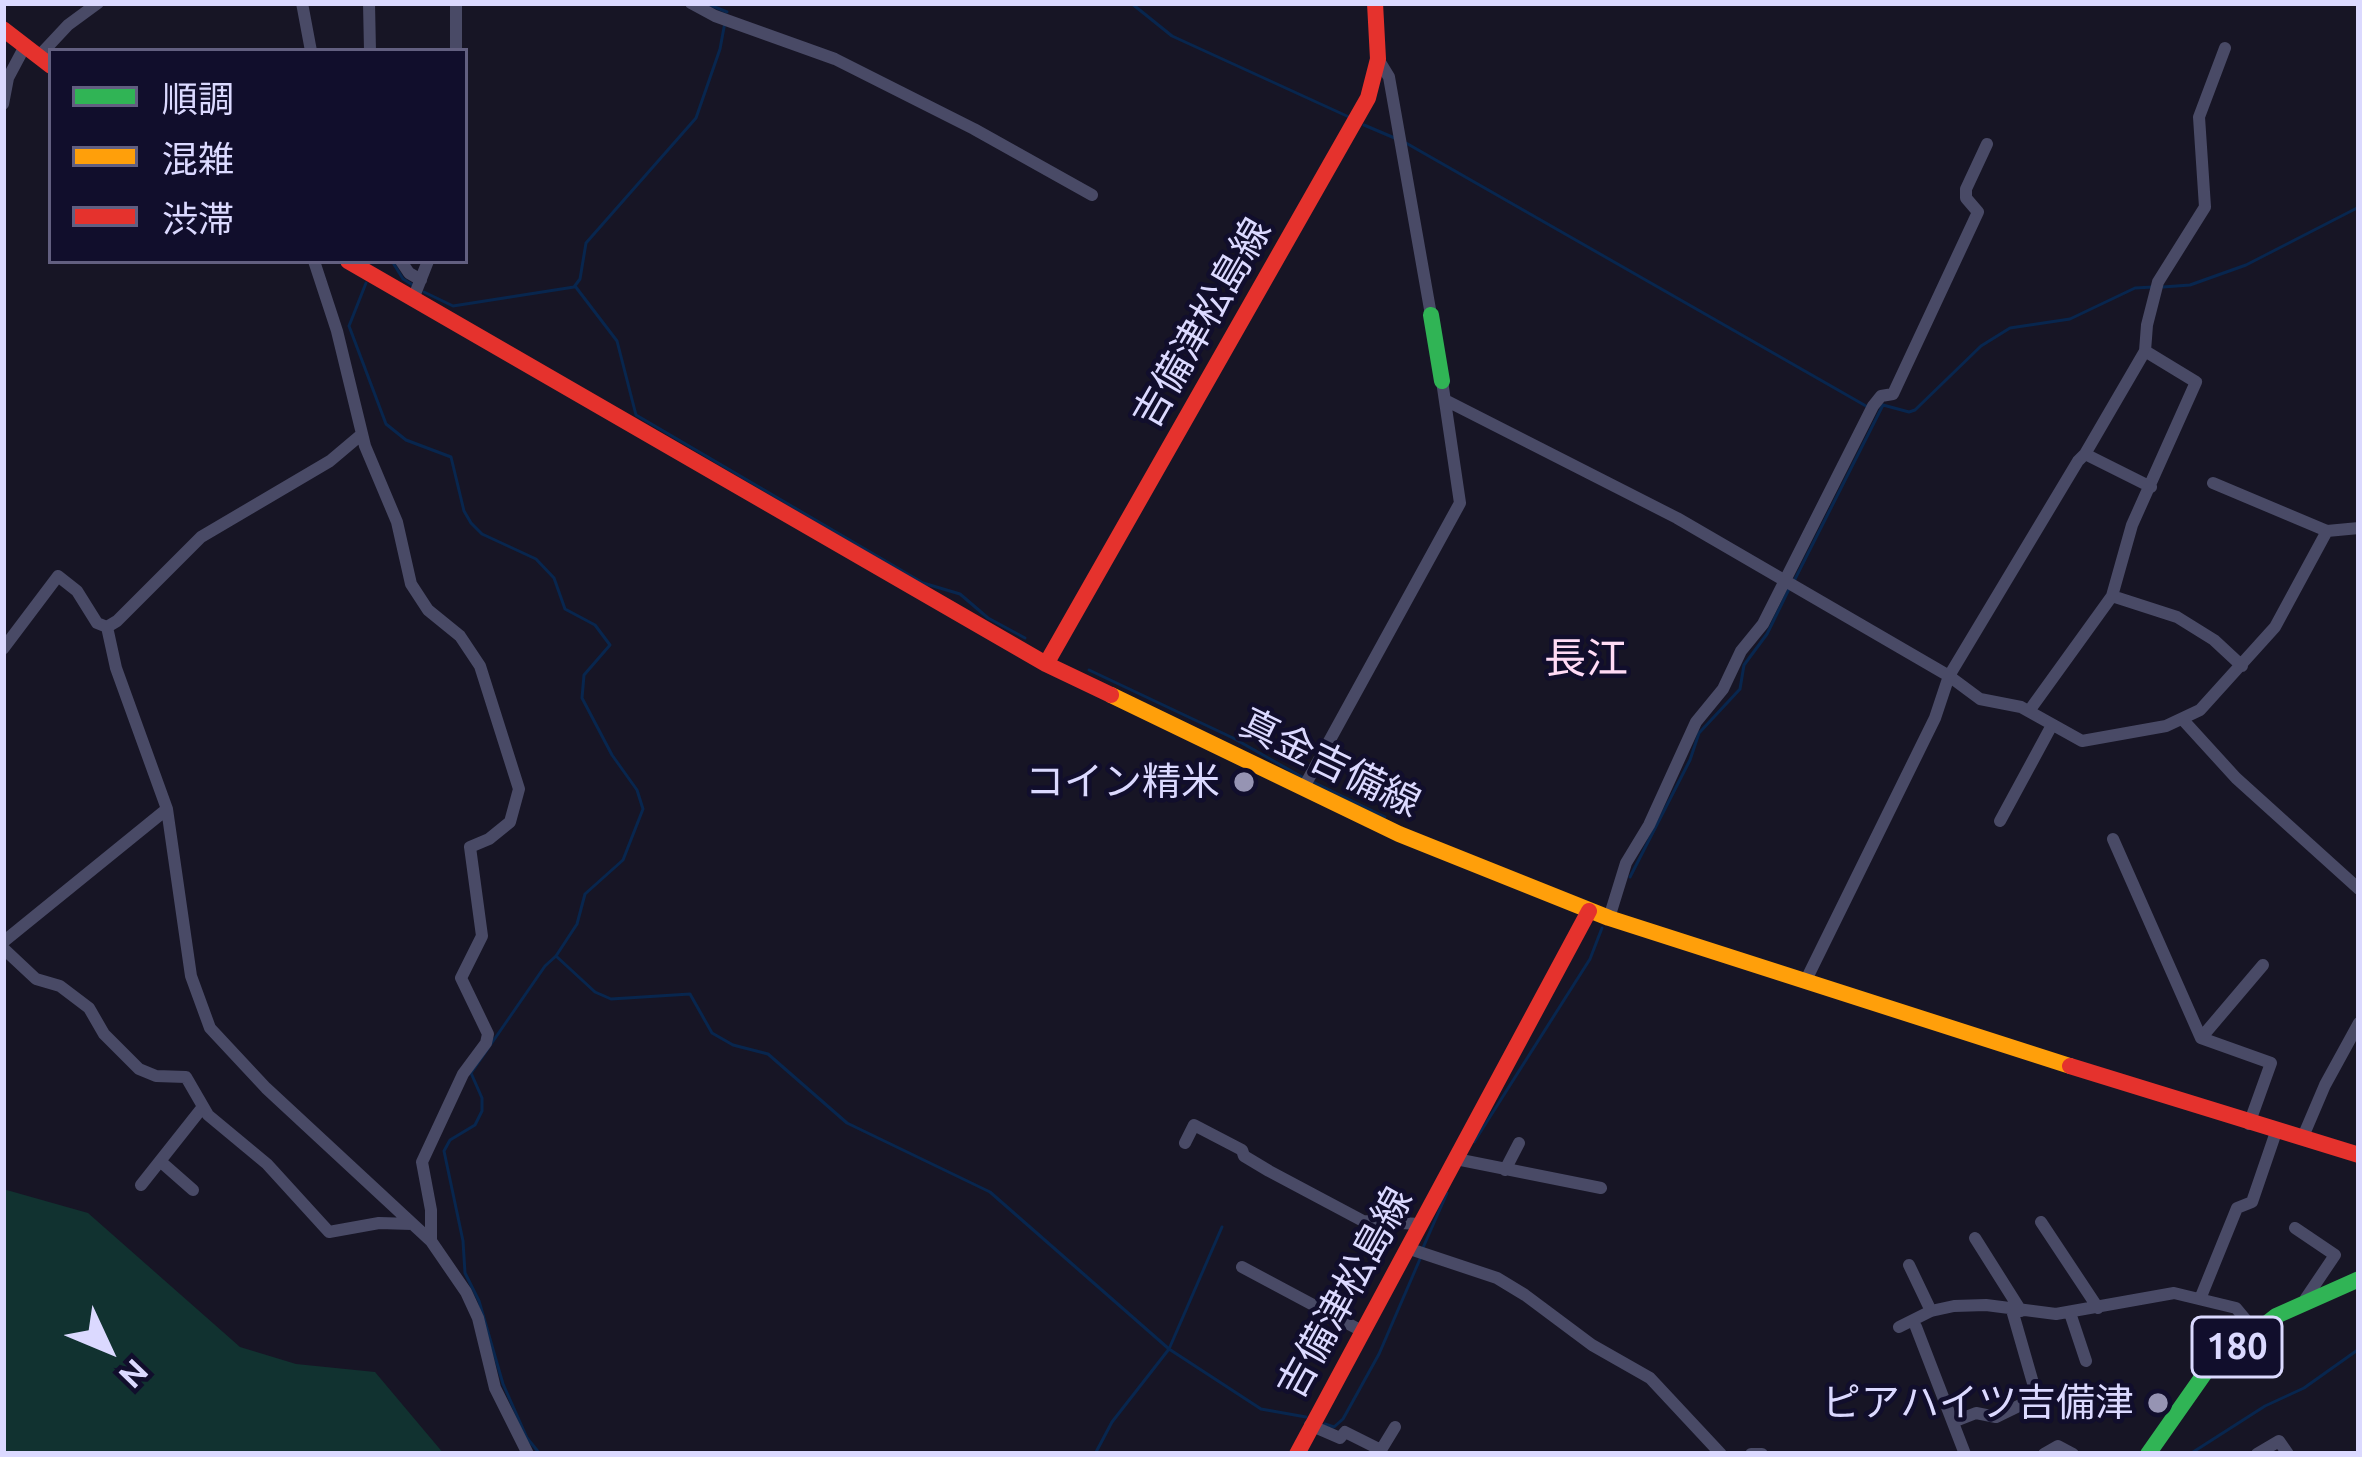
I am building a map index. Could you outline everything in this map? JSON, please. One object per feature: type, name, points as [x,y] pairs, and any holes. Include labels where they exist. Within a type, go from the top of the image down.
[{"type":"main road","name":"吉備津松島線","points":[[1046,664],[1368,98],[1378,59],[1375,3]]},
{"type":"main road","points":[[3,29],[31,55]]},
{"type":"main road","name":"真金吉備線","points":[[362,270],[417,288],[1046,664],[1483,871],[1805,982],[2359,1155]]},
{"type":"main road","points":[[1432,315],[1442,381]]},
{"type":"main road","name":"吉備津松島線","points":[[1297,1454],[1589,911]]},
{"type":"main road","name":"180","points":[[2148,1454],[2207,1370],[2276,1316],[2359,1279]]},
{"type":"street","points":[[3,104],[31,55],[98,3]]},
{"type":"street","points":[[302,3],[310,48]]},
{"type":"street","points":[[370,3],[370,48]]},
{"type":"street","points":[[456,3],[456,48]]},
{"type":"street","points":[[691,3],[808,47],[890,86],[1092,195]]},
{"type":"street","points":[[1805,982],[1935,718],[1949,676],[2145,351],[2158,282],[2205,207],[2199,117],[2224,48]]},
{"type":"street","points":[[1378,59],[1389,76],[1432,315]]},
{"type":"street","points":[[1609,918],[1626,863],[1674,776],[1696,722],[1723,689],[1741,651],[1763,624],[1873,406],[1881,396],[1892,394],[1978,212],[1966,197],[1966,189],[1987,144]]},
{"type":"street","points":[[315,264],[362,434],[397,522],[414,593],[460,636],[480,666],[519,789],[510,822],[470,848],[482,936],[461,978],[488,1034],[422,1162],[431,1241]]},
{"type":"street","points":[[403,264],[417,288]]},
{"type":"street","points":[[417,288],[427,264]]},
{"type":"street","points":[[2029,711],[2112,596],[2132,525],[2196,382],[2145,351]]},
{"type":"street","points":[[1304,788],[1460,503],[1442,381]]},
{"type":"street","points":[[1447,401],[1569,460],[1785,580],[1980,699],[2029,711],[2076,740],[2090,742],[2183,721],[2200,710],[2276,627],[2327,531]]},
{"type":"street","points":[[107,627],[200,537],[330,461],[362,434]]},
{"type":"street","points":[[2085,454],[2151,487]]},
{"type":"street","points":[[2212,483],[2327,531],[2359,528]]},
{"type":"street","points":[[3,649],[58,576],[77,591],[97,623],[107,627]]},
{"type":"street","points":[[2112,596],[2176,617],[2214,640],[2242,666]]},
{"type":"street","points":[[107,627],[116,668],[167,808],[190,976],[210,1028],[266,1088],[431,1241],[478,1318],[495,1388],[528,1454]]},
{"type":"street","points":[[2183,721],[2236,778],[2359,889]]},
{"type":"street","points":[[2000,821],[2052,725]]},
{"type":"street","points":[[167,808],[3,945],[36,979],[60,986],[89,1008],[104,1034],[139,1069],[156,1076],[186,1077],[202,1108],[277,1173],[329,1232],[395,1222],[413,1225]]},
{"type":"street","points":[[2113,839],[2201,1038],[2271,1063],[2249,1124]]},
{"type":"street","points":[[2201,1038],[2263,965]]},
{"type":"street","points":[[2302,1139],[2324,1085],[2359,1023]]},
{"type":"street","points":[[141,1185],[202,1108]]},
{"type":"street","points":[[1185,1143],[1194,1124],[1269,1171],[1364,1221],[1420,1224]]},
{"type":"street","points":[[2200,1299],[2237,1208],[2252,1202],[2276,1132]]},
{"type":"street","points":[[1505,1170],[1519,1143]]},
{"type":"street","points":[[1232,1168],[1242,1150]]},
{"type":"street","points":[[1456,1159],[1600,1188]]},
{"type":"street","points":[[160,1161],[193,1190]]},
{"type":"street","points":[[2041,1222],[2098,1308]]},
{"type":"street","points":[[2295,1228],[2335,1255],[2302,1304]]},
{"type":"street","points":[[1953,1422],[1976,1413],[1996,1417],[2037,1397],[2017,1311],[1975,1238]]},
{"type":"street","points":[[1407,1248],[1497,1278],[1525,1294],[1592,1345],[1650,1378],[1721,1454]]},
{"type":"street","points":[[1909,1265],[1931,1311]]},
{"type":"street","points":[[1242,1267],[1360,1330]]},
{"type":"street","points":[[1899,1328],[1931,1311],[1986,1305],[2070,1313],[2174,1293],[2236,1308],[2256,1332]]},
{"type":"street","points":[[2070,1313],[2086,1360]]},
{"type":"street","points":[[1916,1327],[1965,1454]]},
{"type":"street","points":[[1310,1425],[1340,1438],[1345,1432],[1382,1450],[1395,1426]]},
{"type":"street","points":[[2257,1454],[2279,1441],[2288,1454]]},
{"type":"street","points":[[2044,1454],[2058,1446],[2073,1454]]},
{"type":"street","points":[[1751,1454],[1762,1454]]},
{"type":"green space","points":[[3,1189],[88,1213],[240,1347],[296,1364],[375,1372],[444,1454],[3,1454]]},
{"type":"waterway","points":[[705,3],[727,12]]},
{"type":"waterway","points":[[1131,3],[1172,36],[1349,117]]},
{"type":"waterway","points":[[424,292],[453,306],[574,287],[580,279],[586,243],[696,118],[725,22]]},
{"type":"waterway","points":[[1364,125],[1397,139]]},
{"type":"waterway","points":[[1406,143],[1866,406]]},
{"type":"waterway","points":[[2163,287],[2190,285],[2246,265],[2359,207]]},
{"type":"waterway","points":[[394,264],[403,279],[416,287]]},
{"type":"waterway","points":[[366,283],[349,326],[386,424],[406,440],[451,457],[471,523],[482,534],[536,559],[554,578],[565,609],[595,625],[610,645],[584,675],[582,698],[637,790],[643,809],[623,860],[585,894],[577,924],[556,956],[595,992],[611,999],[690,994],[712,1033],[733,1045],[768,1054],[847,1123],[990,1192],[1169,1349],[1261,1409],[1306,1417]]},
{"type":"waterway","points":[[575,286],[617,341],[636,415],[923,583],[960,594],[988,618],[1025,638]]},
{"type":"waterway","points":[[1795,579],[1883,405],[1915,410],[1981,346],[2010,328],[2070,319],[2135,288],[2153,287]]},
{"type":"waterway","points":[[1630,877],[1699,733],[1740,689],[1744,665],[1767,634],[1790,587]]},
{"type":"waterway","points":[[1089,670],[1233,738],[1302,777]]},
{"type":"waterway","points":[[1311,781],[1385,817]]},
{"type":"waterway","points":[[1474,1142],[1590,959],[1602,928]]},
{"type":"waterway","points":[[540,1454],[527,1438],[503,1384],[479,1301],[465,1273],[444,1151],[450,1140],[475,1125],[482,1111],[482,1098],[471,1073],[556,956]]},
{"type":"waterway","points":[[1422,1250],[1447,1193]]},
{"type":"waterway","points":[[1095,1454],[1112,1422],[1169,1349],[1222,1227]]},
{"type":"waterway","points":[[1325,1424],[1334,1427],[1343,1419],[1379,1354],[1420,1259]]},
{"type":"waterway","points":[[2190,1454],[2265,1406],[2304,1388],[2359,1349]]},
{"type":"traffic: fast","points":[[1431,315],[1442,381]]},
{"type":"traffic: fast","points":[[2148,1454],[2207,1370],[2276,1316],[2359,1279]]},
{"type":"traffic: slow","points":[[1111,695],[1399,834],[1609,918],[2070,1066]]},
{"type":"traffic: jam","points":[[1046,664],[1368,98],[1378,59],[1375,3]]},
{"type":"traffic: jam","points":[[3,29],[48,64]]},
{"type":"traffic: jam","points":[[353,264],[1046,664],[1111,695]]},
{"type":"traffic: jam","points":[[1297,1454],[1589,911]]},
{"type":"traffic: jam","points":[[2070,1066],[2359,1155]]},
{"type":"place","name":"コイン精米","points":[[1244,782]]},
{"type":"place","name":"ピアハイツ吉備津","points":[[2158,1403]]},
{"type":"district","name":"長江","points":[[1586,659]]}]
